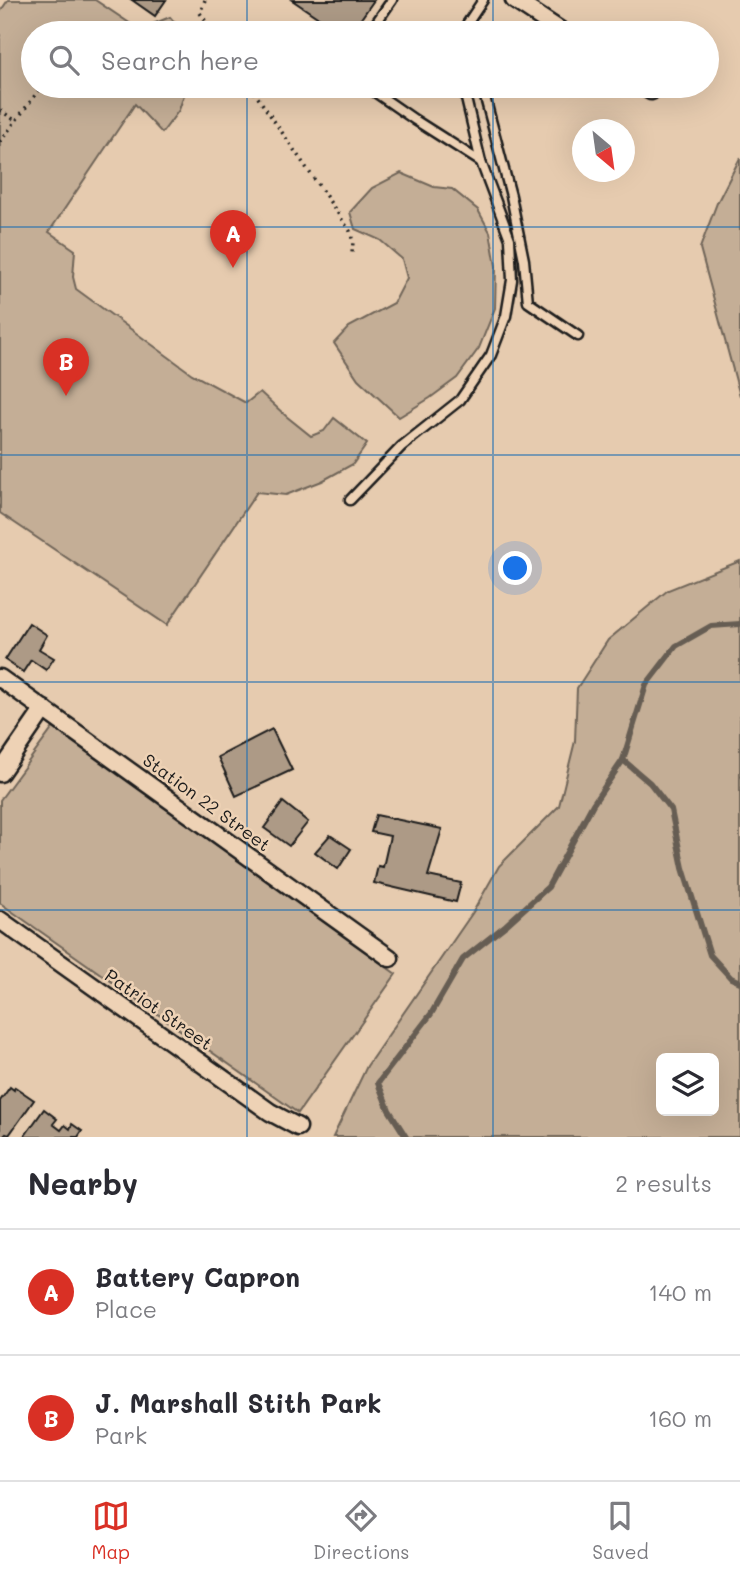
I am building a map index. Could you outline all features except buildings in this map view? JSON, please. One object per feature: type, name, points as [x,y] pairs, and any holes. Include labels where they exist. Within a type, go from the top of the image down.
[{"type":"street","points":[[518,1],[547,21]]},
{"type":"street","name":"Station 22 Street","points":[[0,678],[390,958]]},
{"type":"street","points":[[0,772],[44,709]]},
{"type":"street","name":"Patriot Street","points":[[0,920],[270,1112],[298,1127]]},
{"type":"lane","points":[[377,21],[392,0]]},
{"type":"lane","points":[[469,21],[483,0]]},
{"type":"lane","points":[[383,98],[481,162]]},
{"type":"lane","points":[[350,500],[402,446],[460,400],[492,355],[506,316],[512,280],[510,239],[489,188],[466,98]]},
{"type":"lane","points":[[485,98],[511,196],[524,260],[528,302],[578,336]]},
{"type":"path","points":[[205,0],[200,13],[206,21]]},
{"type":"path","points":[[0,142],[33,98]]},
{"type":"path","points":[[258,98],[350,231],[352,253]]},
{"type":"path","points":[[0,110],[16,121]]},
{"type":"shaded area","points":[[8,0],[95,0],[126,21],[21,21],[21,98],[183,98],[179,110],[162,133],[135,104],[49,232],[75,250],[73,277],[76,289],[192,374],[246,403],[260,392],[311,436],[324,431],[334,418],[367,444],[353,464],[322,481],[286,495],[257,492],[167,625],[0,513],[0,12]]},
{"type":"shaded area","points":[[740,158],[740,396],[700,248],[717,203]]},
{"type":"shaded area","points":[[401,173],[434,187],[452,189],[478,210],[490,232],[496,266],[495,308],[479,348],[457,378],[399,417],[358,379],[334,343],[349,327],[394,303],[407,278],[402,259],[380,240],[355,229],[350,212],[372,188]]},
{"type":"shaded area","points":[[740,561],[740,1137],[333,1137],[367,1066],[473,912],[499,866],[559,806],[575,741],[577,688],[608,640],[668,590]]},
{"type":"shaded area","points":[[53,728],[396,974],[298,1113],[0,903],[0,800]]},
{"type":"waterway","points":[[406,1137],[389,1110],[378,1083],[431,1014],[463,959],[548,887],[593,804],[623,760],[646,685],[676,646],[711,626],[740,624]]},
{"type":"waterway","points":[[623,760],[650,783],[671,810],[683,868],[710,955],[731,978],[740,982]]},
{"type":"place","name":"Battery Capron","points":[[233,268]]},
{"type":"place","name":"J. Marshall Stith Park","points":[[66,396]]}]
